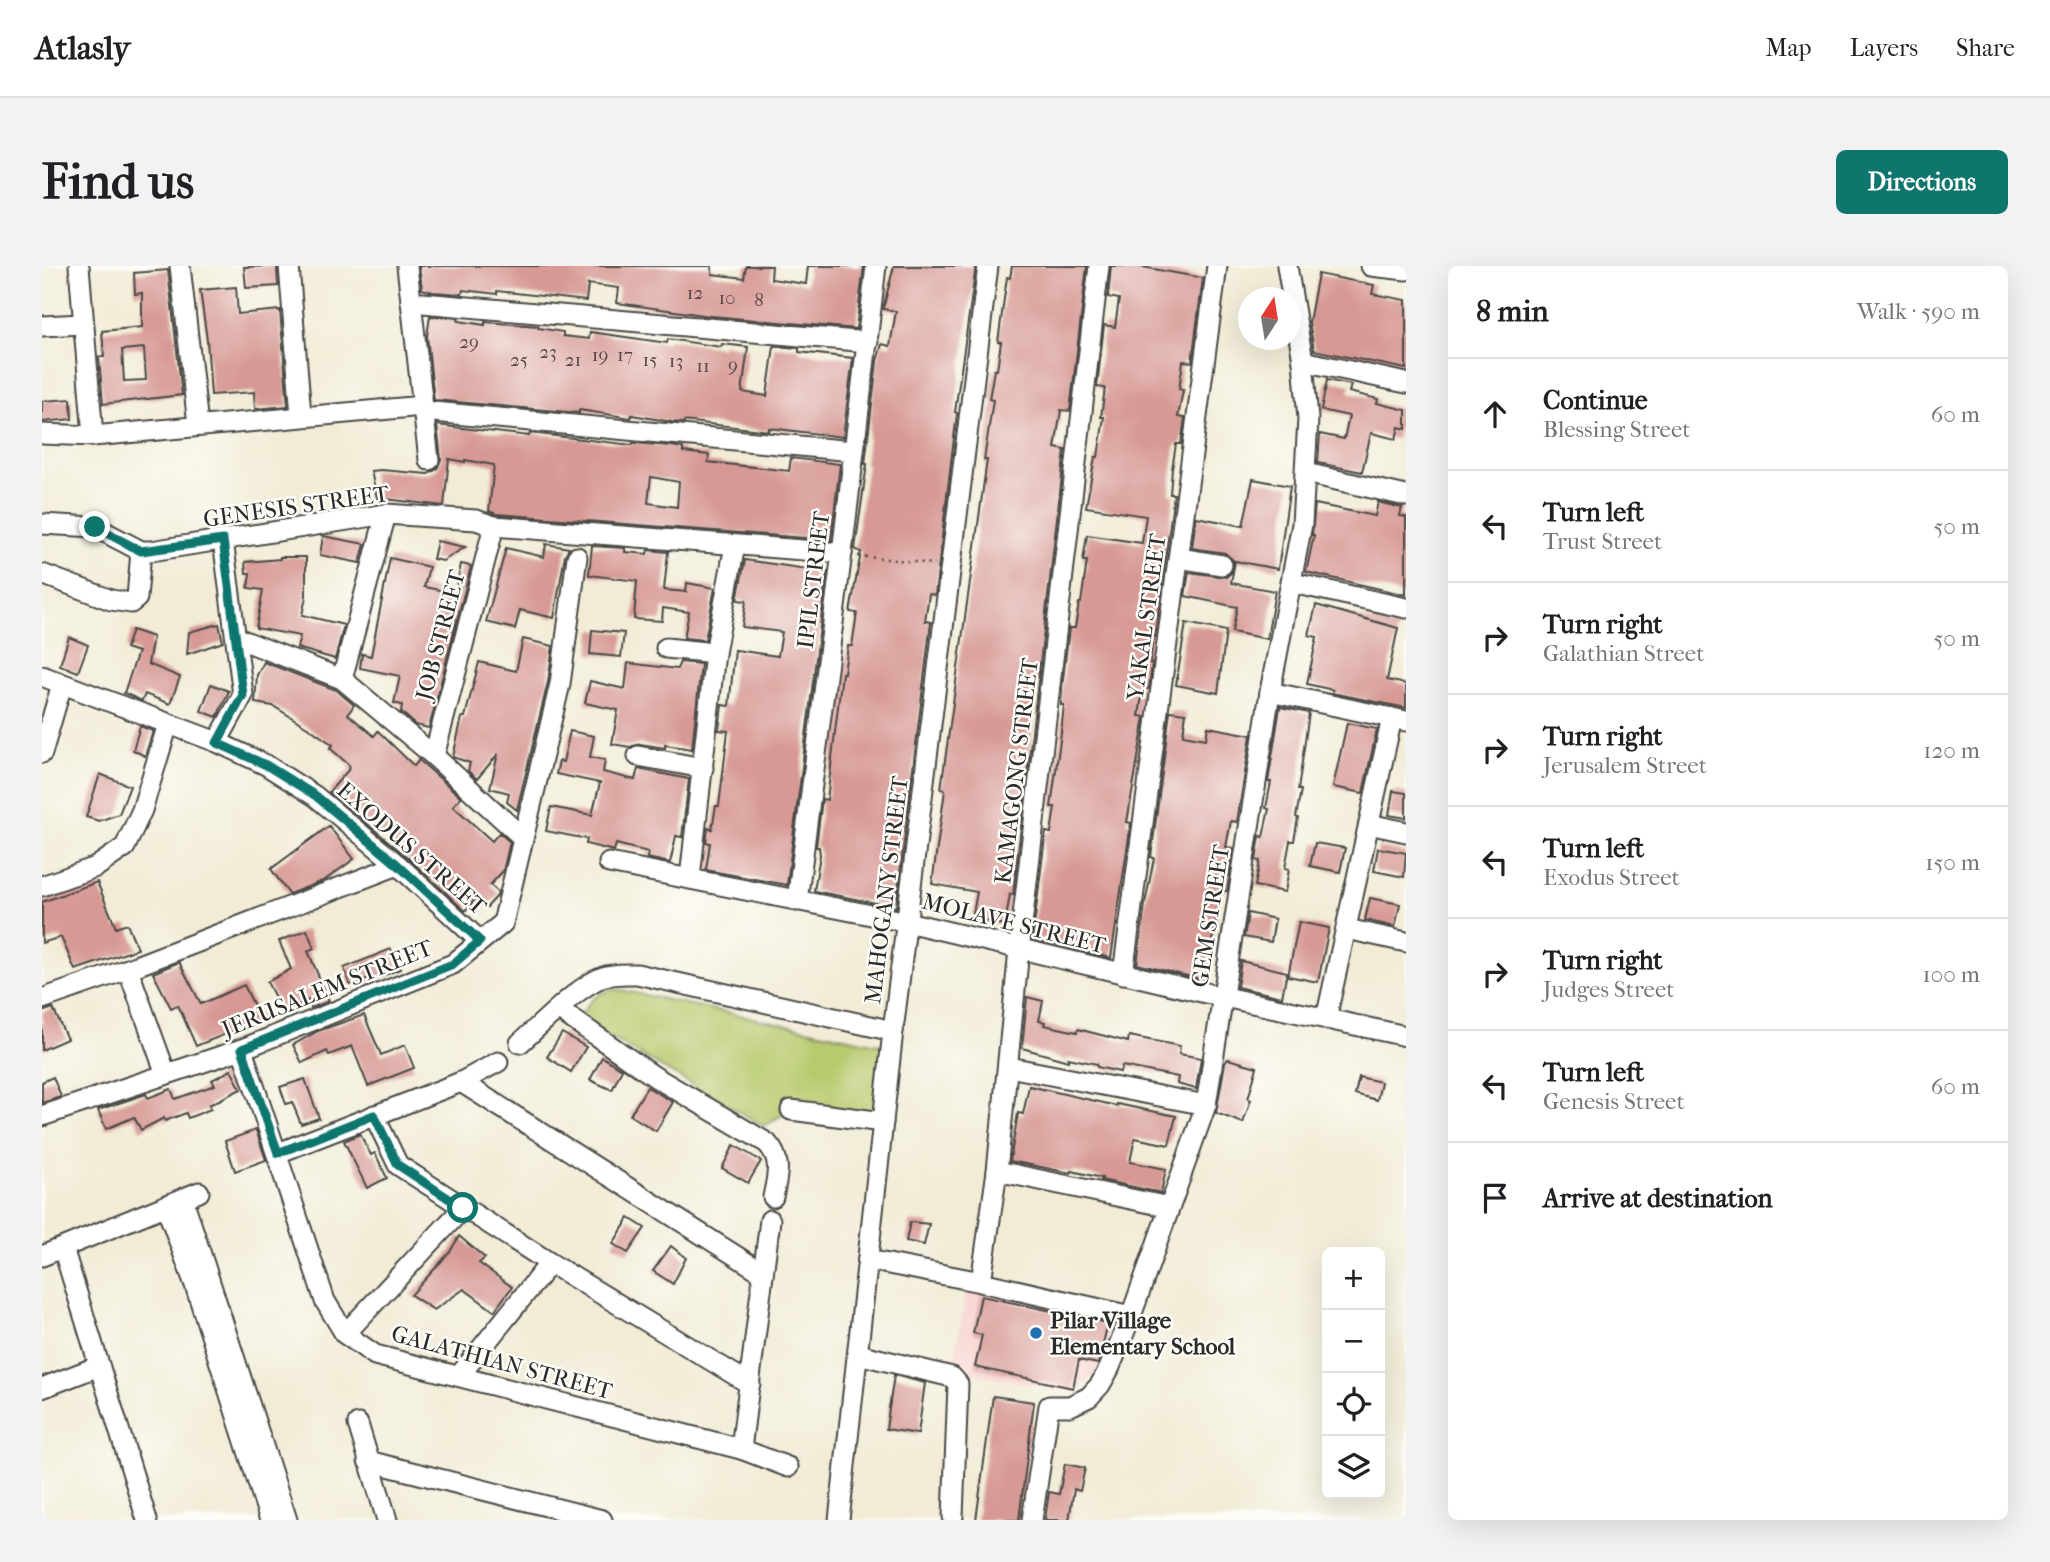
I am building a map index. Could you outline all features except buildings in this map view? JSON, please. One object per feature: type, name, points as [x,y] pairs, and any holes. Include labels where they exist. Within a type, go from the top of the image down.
[{"type":"street","points":[[79,266],[93,436]]},
{"type":"street","points":[[180,266],[198,425]]},
{"type":"street","points":[[289,266],[301,415]]},
{"type":"street","points":[[407,266],[429,460]]},
{"type":"street","name":"IPIL STREET","points":[[797,901],[876,266]]},
{"type":"street","name":"MAHOGANY STREET","points":[[839,1520],[893,1031],[953,565],[988,266]]},
{"type":"street","name":"KAMAGONG STREET","points":[[981,1282],[997,1171],[1019,950],[1099,266]]},
{"type":"street","name":"YAKAL STREET","points":[[1123,974],[1217,266]]},
{"type":"street","name":"GEM STREET","points":[[1032,1520],[1049,1406],[1070,1406],[1089,1397],[1109,1370],[1206,1105],[1270,692],[1293,583],[1302,524],[1308,419],[1303,361],[1287,266]]},
{"type":"street","points":[[1371,266],[1406,270]]},
{"type":"street","points":[[411,302],[867,342]]},
{"type":"street","points":[[42,326],[83,324]]},
{"type":"street","points":[[1303,361],[1406,383]]},
{"type":"street","points":[[42,434],[93,436],[301,415],[423,408],[853,452]]},
{"type":"street","points":[[1306,473],[1406,496]]},
{"type":"street","points":[[342,678],[386,514]]},
{"type":"street","name":"GENESIS STREET","points":[[141,551],[386,514],[476,520],[494,526],[842,553]]},
{"type":"street","points":[[42,524],[95,527],[141,551],[136,598],[131,603],[111,600],[42,574]]},
{"type":"street","name":"JOB STREET","points":[[434,756],[494,526]]},
{"type":"street","points":[[217,743],[243,695],[223,540]]},
{"type":"street","points":[[690,878],[715,653],[735,545]]},
{"type":"street","name":"JERUSALEM STREET","points":[[42,1116],[242,1049],[453,964],[503,923],[560,684],[577,557]]},
{"type":"street","points":[[1179,558],[1222,565]]},
{"type":"street","points":[[1293,583],[1406,608]]},
{"type":"street","points":[[237,638],[342,678],[434,756],[523,838]]},
{"type":"street","points":[[666,648],[715,653]]},
{"type":"street","name":"EXODUS STREET","points":[[42,676],[217,743],[266,765],[316,796],[398,865],[480,941]]},
{"type":"street","points":[[42,753],[62,684]]},
{"type":"street","points":[[1270,692],[1399,720],[1369,824],[1326,1018]]},
{"type":"street","points":[[42,886],[96,867],[125,848],[142,810],[168,724]]},
{"type":"street","points":[[638,756],[703,768]]},
{"type":"street","points":[[1369,824],[1406,832]]},
{"type":"street","name":"MOLAVE STREET","points":[[609,863],[907,922],[1223,997],[1406,1036]]},
{"type":"street","points":[[42,999],[128,969],[398,865]]},
{"type":"street","points":[[1347,929],[1406,942]]},
{"type":"street","points":[[128,969],[166,1074]]},
{"type":"street","points":[[520,1043],[558,1009],[602,977],[618,974],[637,974],[893,1031]]},
{"type":"street","points":[[558,1009],[655,1077],[767,1143],[775,1152],[779,1166],[773,1197]]},
{"type":"street","name":"GALATHIAN STREET","points":[[242,1049],[325,1301],[345,1334],[375,1354],[741,1449],[788,1467]]},
{"type":"street","points":[[278,1153],[461,1082],[498,1062]]},
{"type":"street","points":[[1009,1067],[1206,1105]]},
{"type":"street","points":[[461,1082],[763,1273]]},
{"type":"street","points":[[790,1110],[883,1122]]},
{"type":"street","points":[[374,1115],[398,1165],[550,1264],[750,1384]]},
{"type":"street","points":[[997,1171],[1169,1207]]},
{"type":"street","points":[[42,1256],[183,1199]]},
{"type":"street","points":[[183,1199],[195,1285],[270,1520]]},
{"type":"street","points":[[183,1199],[287,1520]]},
{"type":"street","points":[[345,1334],[463,1208]]},
{"type":"street","points":[[741,1449],[769,1220]]},
{"type":"street","points":[[63,1248],[147,1520]]},
{"type":"street","points":[[868,1261],[981,1282],[1131,1316]]},
{"type":"street","points":[[459,1376],[550,1264]]},
{"type":"street","points":[[859,1354],[952,1377],[958,1384],[953,1517]]},
{"type":"street","points":[[42,1388],[99,1366]]},
{"type":"street","points":[[358,1424],[387,1520]]},
{"type":"street","points":[[368,1461],[602,1520]]},
{"type":"path","points":[[842,553],[886,560],[953,565]]},
{"type":"shaded area","name":"Pilar Village Elementary School","points":[[967,1289],[1118,1319],[1097,1373],[1072,1392],[952,1369]]},
{"type":"green space","points":[[615,989],[887,1046],[879,1125],[788,1111],[764,1126],[578,1019],[593,1000],[602,993]]},
{"type":"place","name":"Pilar Village Elementary School","points":[[1036,1333]]},
{"type":"route","points":[[95,527],[141,551],[223,540],[243,695],[217,743],[266,765],[316,796],[398,865],[480,941],[453,964],[242,1049],[278,1153],[374,1115],[398,1165],[463,1208]]}]
